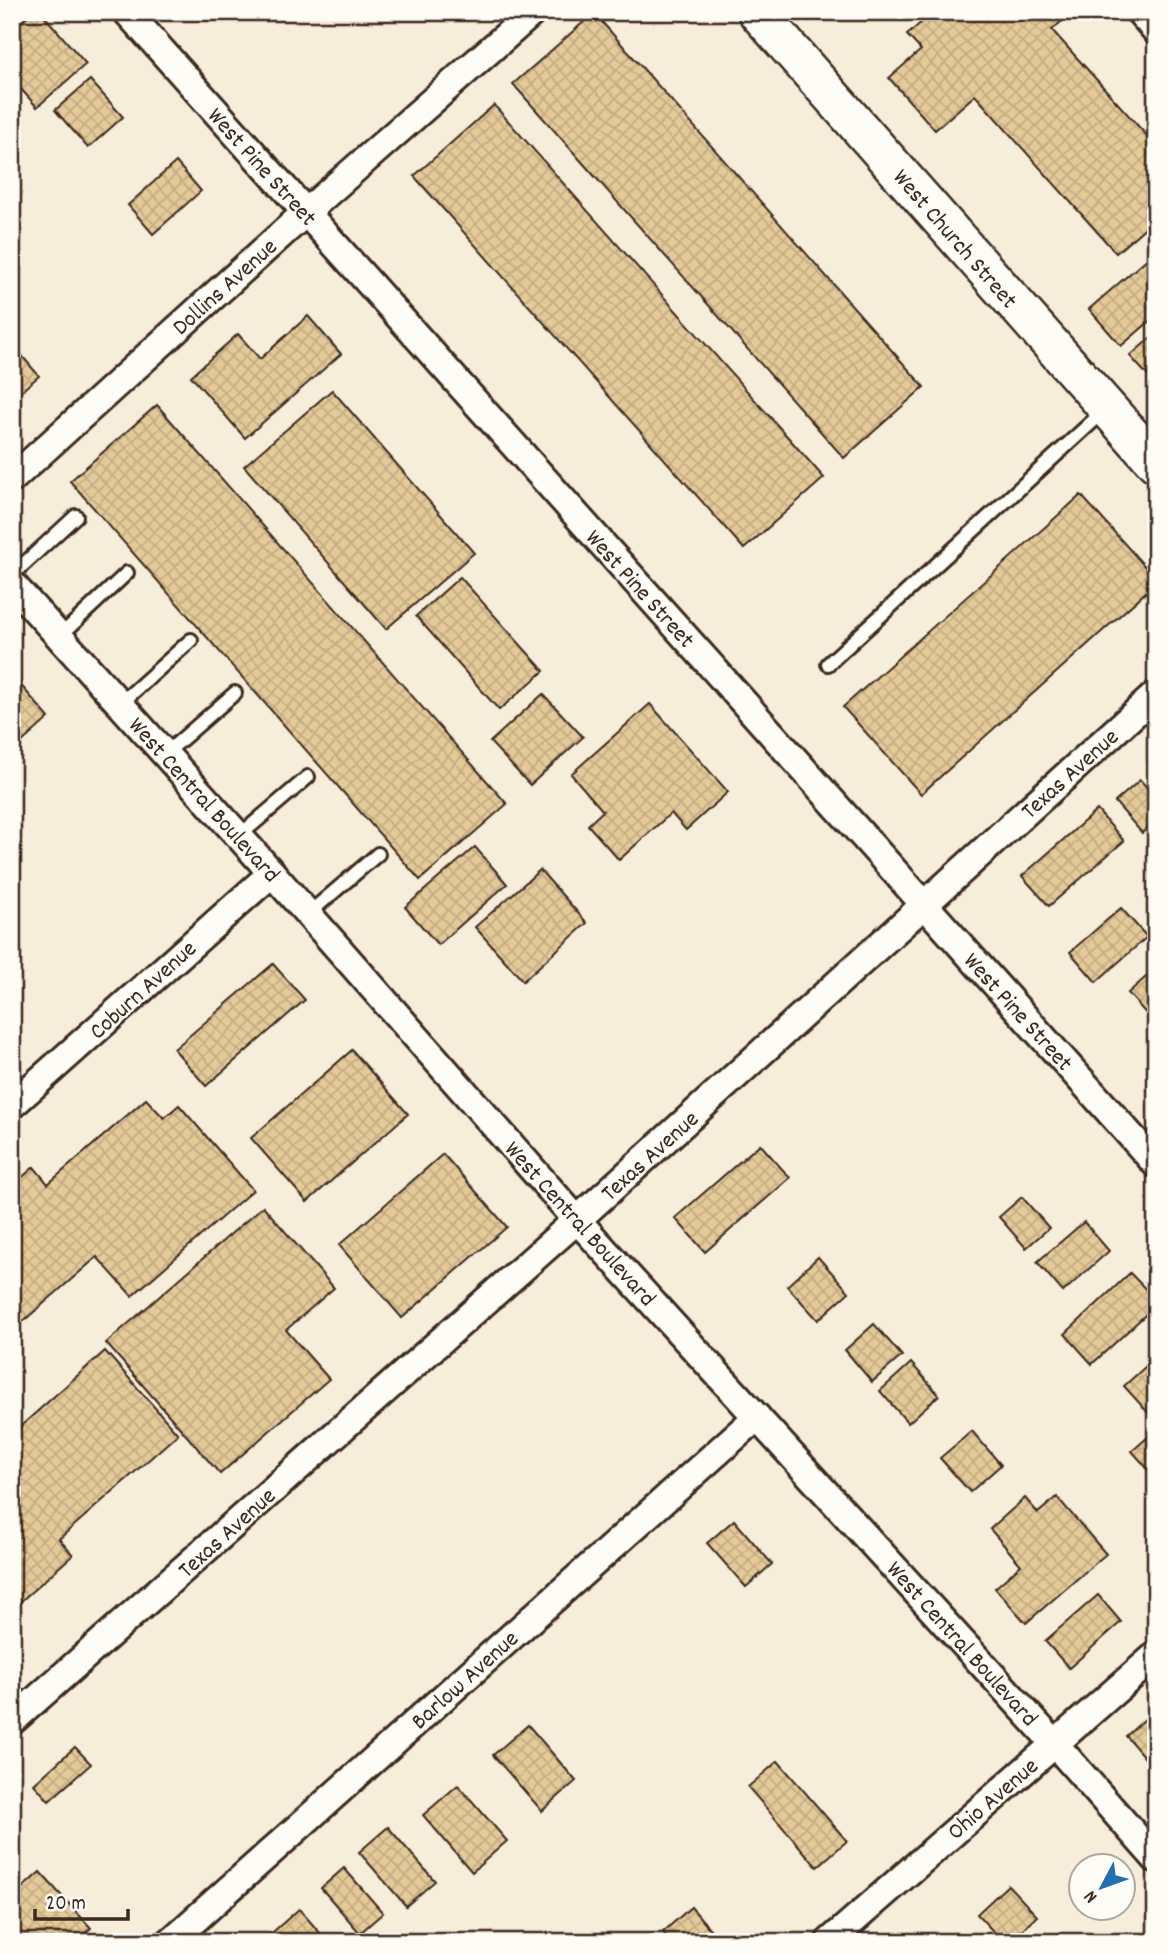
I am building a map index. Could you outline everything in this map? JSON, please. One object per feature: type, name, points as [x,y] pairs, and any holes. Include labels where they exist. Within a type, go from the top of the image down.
[{"type":"street","name":"West Pine Street","points":[[127,12],[1156,1164]]},
{"type":"street","name":"Dollins Avenue","points":[[12,479],[305,213],[533,12]]},
{"type":"street","name":"West Church Street","points":[[757,12],[1156,463]]},
{"type":"street","name":"West Central Boulevard","points":[[12,584],[272,873],[577,1220],[1156,1858]]},
{"type":"street","name":"Texas Avenue","points":[[12,1721],[577,1220],[1156,694]]},
{"type":"street","name":"Coburn Avenue","points":[[12,1105],[272,873]]},
{"type":"street","name":"Barlow Avenue","points":[[170,1942],[757,1416]]},
{"type":"street","name":"Ohio Avenue","points":[[829,1942],[1156,1655]]},
{"type":"lane","points":[[1132,14],[1156,41]]},
{"type":"lane","points":[[828,664],[1107,408]]},
{"type":"lane","points":[[12,575],[76,516]]},
{"type":"lane","points":[[60,636],[127,573]]},
{"type":"lane","points":[[120,704],[191,640]]},
{"type":"lane","points":[[165,754],[235,693]]},
{"type":"lane","points":[[239,836],[308,777]]},
{"type":"lane","points":[[308,914],[378,854]]},
{"type":"building","points":[[32,12],[41,12],[86,64],[37,107],[12,79],[12,30]]},
{"type":"building","points":[[933,12],[1072,12],[1052,30],[1156,146],[1156,218],[1116,253],[975,95],[935,130],[889,78],[921,50],[907,35]]},
{"type":"building","points":[[594,13],[924,387],[844,458],[513,84]]},
{"type":"building","points":[[90,80],[123,117],[88,148],[55,110]]},
{"type":"building","points":[[494,105],[824,478],[744,549],[414,176]]},
{"type":"building","points":[[176,162],[201,191],[153,234],[128,205]]},
{"type":"building","points":[[1156,251],[1156,316],[1121,346],[1089,309]]},
{"type":"building","points":[[308,316],[341,354],[245,438],[191,376],[238,334],[260,359]]},
{"type":"building","points":[[1156,333],[1156,385],[1130,356]]},
{"type":"building","points":[[12,344],[39,376],[12,399]]},
{"type":"building","points":[[332,390],[474,553],[386,629],[244,466]]},
{"type":"building","points":[[157,405],[507,804],[420,880],[70,481]]},
{"type":"building","points":[[1081,495],[1156,579],[1156,583],[921,794],[843,707]]},
{"type":"building","points":[[460,577],[544,671],[499,710],[416,616]]},
{"type":"building","points":[[12,675],[49,718],[12,751]]},
{"type":"building","points":[[543,694],[583,737],[530,785],[490,742]]},
{"type":"building","points":[[650,704],[728,792],[686,830],[671,813],[619,860],[588,825],[603,811],[571,774]]},
{"type":"building","points":[[1140,780],[1156,797],[1156,821],[1142,833],[1115,802]]},
{"type":"building","points":[[1097,810],[1124,841],[1049,906],[1022,876]]},
{"type":"building","points":[[475,847],[507,884],[438,945],[405,907]]},
{"type":"building","points":[[540,870],[587,923],[523,981],[475,927]]},
{"type":"building","points":[[1121,908],[1147,937],[1096,982],[1070,952]]},
{"type":"building","points":[[273,964],[305,1000],[206,1086],[174,1049]]},
{"type":"building","points":[[1156,968],[1156,1025],[1128,993]]},
{"type":"building","points":[[352,1050],[408,1114],[307,1202],[251,1138]]},
{"type":"building","points":[[146,1099],[164,1118],[179,1105],[253,1190],[132,1296],[97,1257],[12,1331],[12,1186],[34,1167],[48,1184]]},
{"type":"building","points":[[760,1144],[790,1178],[705,1252],[675,1218]]},
{"type":"building","points":[[443,1154],[507,1227],[402,1318],[339,1245]]},
{"type":"building","points":[[1022,1197],[1049,1228],[1026,1248],[999,1217]]},
{"type":"building","points":[[263,1206],[334,1288],[286,1330],[329,1379],[220,1474],[106,1343]]},
{"type":"building","points":[[1084,1222],[1109,1251],[1063,1292],[1037,1262]]},
{"type":"building","points":[[818,1257],[849,1292],[818,1320],[787,1286]]},
{"type":"building","points":[[1130,1273],[1156,1300],[1156,1305],[1092,1364],[1065,1334]]},
{"type":"building","points":[[874,1324],[902,1356],[872,1382],[845,1350]]},
{"type":"building","points":[[105,1351],[178,1434],[59,1539],[73,1555],[12,1609],[12,1434]]},
{"type":"building","points":[[1156,1357],[1156,1413],[1152,1417],[1124,1386]]},
{"type":"building","points":[[911,1363],[939,1395],[908,1423],[880,1391]]},
{"type":"building","points":[[1156,1430],[1156,1478],[1132,1451]]},
{"type":"building","points":[[972,1431],[1001,1465],[970,1492],[940,1458]]},
{"type":"building","points":[[1057,1497],[1106,1554],[1026,1623],[995,1588],[1021,1565],[990,1529],[1025,1498],[1038,1513]]},
{"type":"building","points":[[734,1520],[772,1564],[746,1587],[707,1543]]},
{"type":"building","points":[[1098,1595],[1121,1622],[1069,1668],[1045,1641]]},
{"type":"building","points":[[1154,1711],[1156,1713],[1156,1771],[1126,1736]]},
{"type":"building","points":[[528,1725],[576,1781],[542,1811],[493,1755]]},
{"type":"building","points":[[75,1747],[91,1764],[49,1801],[34,1784]]},
{"type":"building","points":[[778,1761],[847,1841],[817,1867],[748,1787]]},
{"type":"building","points":[[458,1785],[507,1841],[472,1872],[423,1815]]},
{"type":"building","points":[[388,1827],[435,1881],[406,1906],[359,1852]]},
{"type":"building","points":[[344,1868],[383,1913],[360,1933],[321,1888]]},
{"type":"building","points":[[40,1872],[91,1928],[75,1942],[22,1942],[12,1931],[12,1897]]},
{"type":"building","points":[[1008,1885],[1037,1916],[1010,1942],[1003,1942],[977,1914]]},
{"type":"building","points":[[691,1907],[721,1942],[671,1942],[663,1932]]},
{"type":"building","points":[[299,1909],[328,1942],[271,1942],[267,1937]]}]
